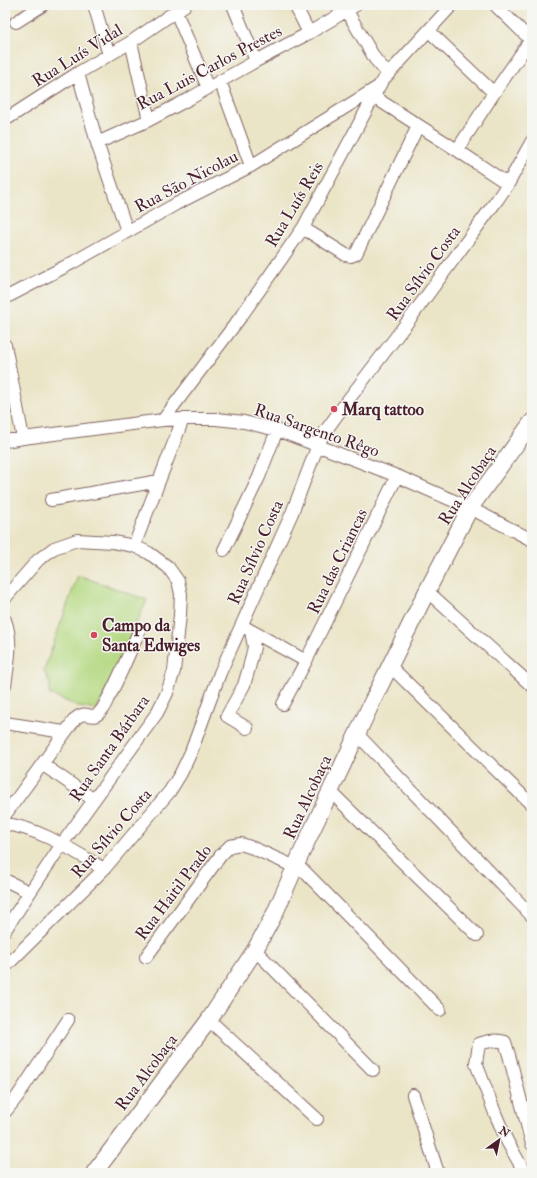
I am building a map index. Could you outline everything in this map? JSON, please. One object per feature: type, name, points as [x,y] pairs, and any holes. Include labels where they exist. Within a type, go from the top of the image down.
[{"type":"main road","name":"Rua Alcobaça","points":[[94,1173],[209,1020],[255,950],[275,913],[356,734],[470,508],[532,422]]},
{"type":"street","points":[[16,22],[43,5]]},
{"type":"street","points":[[94,5],[109,55]]},
{"type":"street","points":[[233,5],[256,60]]},
{"type":"street","points":[[295,5],[309,33]]},
{"type":"street","name":"Rua Luís Reis","points":[[163,420],[242,316],[303,228],[376,92],[388,74],[452,5]]},
{"type":"street","points":[[457,150],[531,39],[495,5]]},
{"type":"street","points":[[353,7],[375,59],[388,74]]},
{"type":"street","name":"Rua Luis Carlos Prestes","points":[[97,144],[149,120],[256,60],[309,33],[353,7]]},
{"type":"street","points":[[180,8],[208,88]]},
{"type":"street","name":"Rua Luís Vidal","points":[[5,120],[78,73],[131,42],[180,8]]},
{"type":"street","points":[[429,31],[494,93]]},
{"type":"street","points":[[131,42],[149,120]]},
{"type":"street","points":[[78,73],[97,144],[127,231]]},
{"type":"street","points":[[220,81],[251,166]]},
{"type":"street","points":[[376,92],[418,126],[508,184]]},
{"type":"street","name":"Rua São Nicolau","points":[[5,298],[72,263],[176,204],[251,166],[376,92]]},
{"type":"street","points":[[303,228],[346,255],[351,256],[356,254],[418,126]]},
{"type":"street","name":"Rua Sílvio Costa","points":[[5,967],[104,869],[170,791],[191,752],[220,673],[246,628],[318,445],[324,434],[414,314],[508,184],[532,141]]},
{"type":"street","points":[[5,345],[23,438]]},
{"type":"street","points":[[134,546],[183,418]]},
{"type":"street","name":"Rua Sargento Rêgo","points":[[5,441],[183,418],[244,422],[277,430],[397,476],[470,508],[532,540]]},
{"type":"street","points":[[224,550],[259,476],[277,430]]},
{"type":"street","name":"Rua das Criancas","points":[[283,704],[306,661],[397,476]]},
{"type":"street","points":[[52,500],[159,481]]},
{"type":"street","name":"Rua Santa Bárbara","points":[[5,598],[38,560],[54,548],[77,540],[113,542],[134,546],[149,553],[168,567],[178,581],[181,594],[174,671],[167,693],[157,713],[62,844],[5,930]]},
{"type":"street","points":[[427,591],[532,686]]},
{"type":"street","points":[[5,620],[9,637],[10,654],[5,685]]},
{"type":"street","points":[[246,628],[306,661]]},
{"type":"street","points":[[246,628],[254,647],[244,685],[227,716],[247,728]]},
{"type":"street","points":[[5,815],[64,732],[79,715],[83,714],[96,716],[102,709],[139,631]]},
{"type":"street","points":[[390,666],[532,805]]},
{"type":"street","points":[[5,723],[64,732]]},
{"type":"street","points":[[356,734],[532,916]]},
{"type":"street","points":[[42,764],[94,800]]},
{"type":"street","points":[[330,791],[477,934]]},
{"type":"street","points":[[5,824],[27,829],[62,844],[104,869]]},
{"type":"street","name":"Rua Haitil Prado","points":[[146,957],[221,855],[230,846],[241,844],[304,871],[440,1010]]},
{"type":"street","points":[[5,880],[29,892]]},
{"type":"street","points":[[255,950],[373,1070]]},
{"type":"street","points":[[5,1112],[17,1097],[68,1020]]},
{"type":"street","points":[[209,1020],[317,1119]]},
{"type":"street","points":[[525,1173],[507,1141],[476,1064],[479,1044],[487,1041],[500,1040],[505,1042],[532,1144]]},
{"type":"street","points":[[413,1095],[438,1173]]},
{"type":"green space","name":"Campo da Santa Edwiges","points":[[78,575],[147,600],[106,692],[96,710],[80,707],[49,694],[50,684],[44,670]]},
{"type":"place","name":"Marq tattoo","points":[[334,409]]},
{"type":"place","name":"Campo da Santa Edwiges","points":[[94,635]]}]
